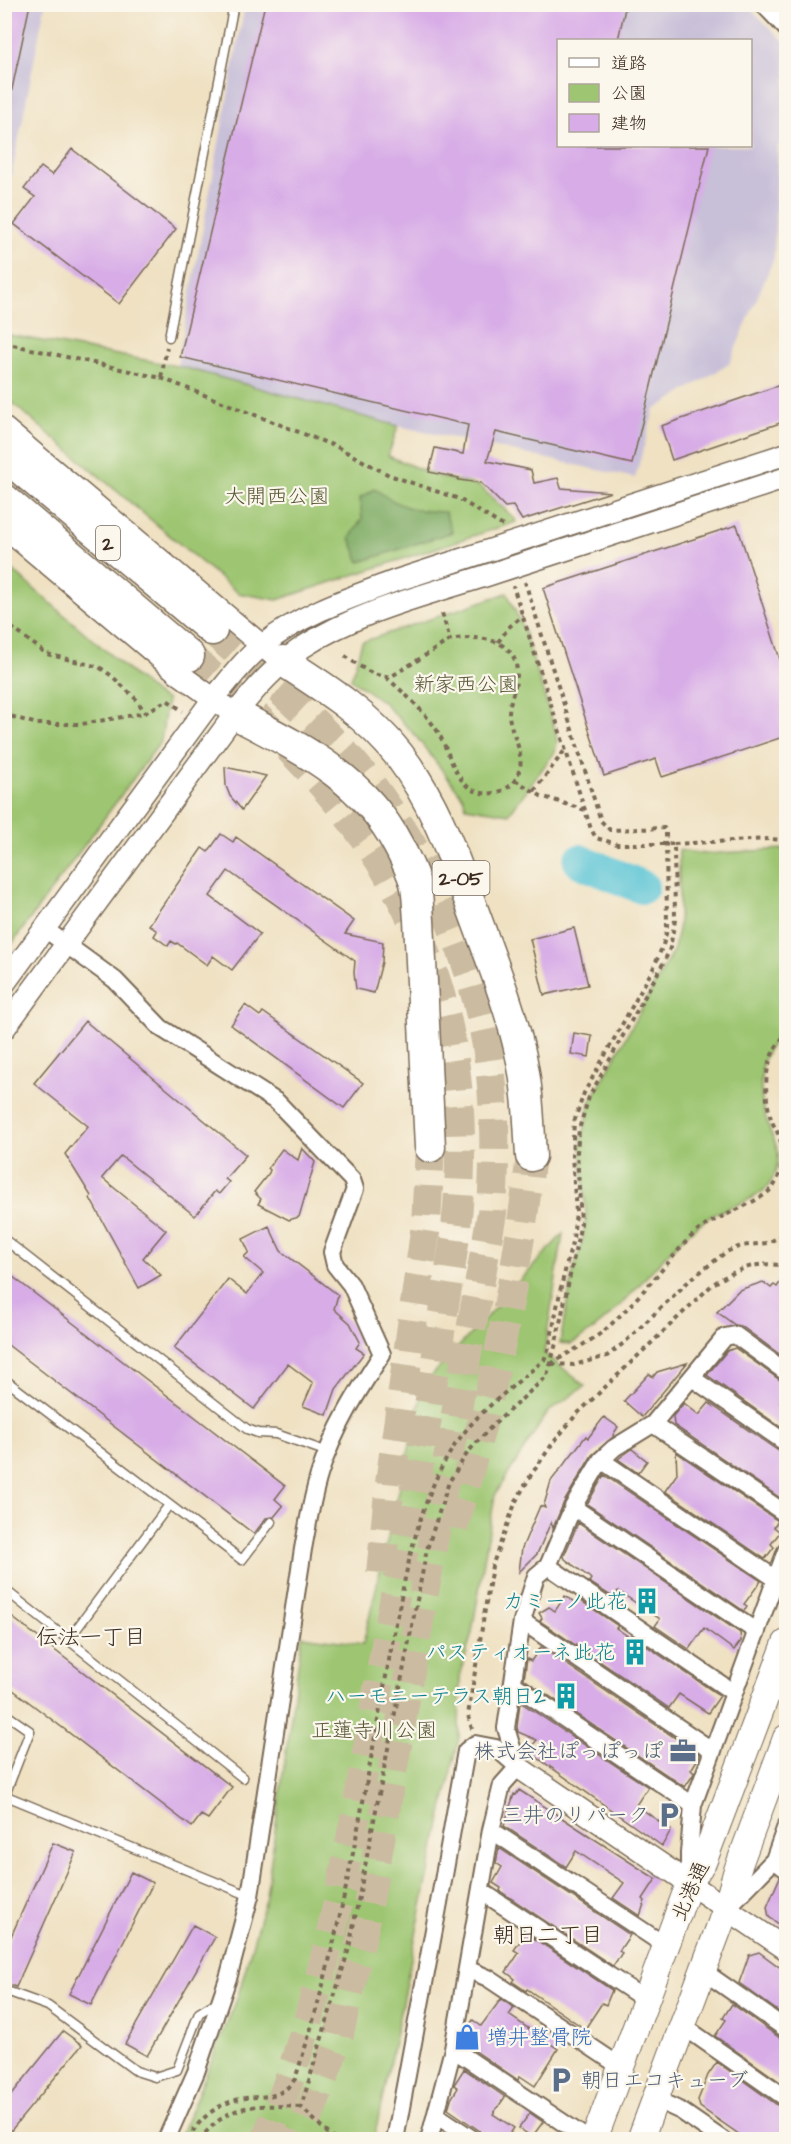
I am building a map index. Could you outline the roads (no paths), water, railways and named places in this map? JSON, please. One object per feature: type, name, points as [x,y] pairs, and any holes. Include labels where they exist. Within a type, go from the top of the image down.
[{"type":"highway","name":"2","points":[[4,455],[212,630]]},
{"type":"highway","name":"2","points":[[4,499],[189,656]]},
{"type":"highway","name":"2-05","points":[[272,654],[333,693],[372,725],[398,754],[422,789],[443,827],[507,1004],[520,1052],[529,1104],[531,1156]]},
{"type":"highway","points":[[224,707],[299,748],[355,786],[381,816],[405,857],[416,885],[430,1147]]},
{"type":"main road","name":"北港通","points":[[594,2139],[689,1884],[704,1860],[786,1642]]},
{"type":"main road","name":"北港通","points":[[640,2139],[726,1909],[736,1873],[786,1737]]},
{"type":"street","points":[[763,4],[786,28]]},
{"type":"street","points":[[4,428],[272,654]]},
{"type":"street","points":[[4,984],[45,929],[224,707],[257,686],[272,654],[299,621],[349,598],[786,454]]},
{"type":"street","points":[[272,654],[394,606],[786,478]]},
{"type":"street","points":[[4,527],[178,673],[224,707]]},
{"type":"street","points":[[4,1029],[66,945],[224,707]]},
{"type":"street","points":[[45,929],[114,980],[161,1028],[278,1102],[352,1180],[355,1189],[332,1252],[335,1265],[351,1285],[382,1354],[357,1393],[328,1452],[310,1510],[250,1896],[221,2000],[196,2072],[166,2139]]},
{"type":"street","points":[[4,990],[23,1004]]},
{"type":"street","points":[[518,1767],[506,1728],[522,1621],[536,1576],[548,1566],[573,1507],[601,1460],[614,1448],[653,1424],[725,1337],[735,1335],[786,1372]]},
{"type":"street","points":[[692,1378],[786,1443]]},
{"type":"street","points":[[653,1424],[786,1514]]},
{"type":"street","points":[[601,1460],[776,1579]]},
{"type":"street","points":[[573,1507],[757,1632]]},
{"type":"street","points":[[689,1884],[693,1805],[786,1551]]},
{"type":"street","points":[[548,1566],[734,1693]]},
{"type":"street","points":[[522,1621],[713,1751]]},
{"type":"street","points":[[513,1684],[693,1805]]},
{"type":"street","points":[[395,2139],[466,1751],[475,1744],[496,1748],[518,1767],[786,1949]]},
{"type":"street","points":[[429,2139],[453,2049],[491,1830],[502,1785],[518,1767]]},
{"type":"street","points":[[726,1909],[780,1864],[786,1826]]},
{"type":"street","points":[[491,1830],[666,1946]]},
{"type":"street","points":[[481,1891],[646,2000]]},
{"type":"street","points":[[467,1969],[488,1978],[621,2067]]},
{"type":"street","points":[[703,1971],[786,2029]]},
{"type":"street","points":[[683,2026],[786,2098]]},
{"type":"street","points":[[453,2049],[589,2139]]},
{"type":"street","points":[[655,2099],[681,2111],[723,2139]]},
{"type":"street","points":[[436,2115],[474,2139]]},
{"type":"lane","points":[[169,337],[234,4]]},
{"type":"lane","points":[[4,1239],[247,1429],[258,1433],[276,1434],[328,1452]]},
{"type":"lane","points":[[4,1379],[242,1560],[271,1522]]},
{"type":"lane","points":[[69,1639],[169,1505]]},
{"type":"lane","points":[[4,1589],[243,1778]]},
{"type":"lane","points":[[4,1713],[30,1731],[5,1795],[250,1896]]},
{"type":"lane","points":[[4,1990],[48,2006],[136,2071],[155,2077],[177,2070],[199,2013],[221,2000]]},
{"type":"waterway","points":[[580,861],[642,887]]},
{"type":"tunnel","points":[[212,630],[334,742],[369,782],[415,851],[435,887],[467,964],[487,1045],[493,1102],[492,1213],[365,1923],[338,2038],[298,2140]]},
{"type":"tunnel","points":[[189,656],[227,689],[297,757],[359,830],[386,870],[409,914],[439,990],[453,1051],[459,1113],[460,1175],[453,1251],[423,1441],[353,1826],[326,1954],[309,2017],[266,2140]]},
{"type":"tunnel","points":[[381,1573],[390,1483],[426,1225],[430,1147]]},
{"type":"tunnel","points":[[453,1528],[500,1349],[523,1219],[531,1156]]},
{"type":"place","name":"カミーノ此花","points":[[647,1601]]},
{"type":"place","name":"パスティオーネ此花","points":[[635,1652]]},
{"type":"place","name":"ハーモニーテラス朝日2","points":[[566,1696]]},
{"type":"place","name":"株式会社ぽっぽっぽ","points":[[683,1751]]},
{"type":"place","name":"三井のリパーク","points":[[669,1815]]},
{"type":"place","name":"増井整骨院","points":[[467,2037]]},
{"type":"place","name":"朝日エコキューブ","points":[[561,2080]]},
{"type":"district","name":"伝法一丁目","points":[[91,1636]]},
{"type":"district","name":"朝日二丁目","points":[[548,1934]]},
{"type":"park label","name":"大開西公園","points":[[277,496]]},
{"type":"park label","name":"新家西公園","points":[[466,684]]},
{"type":"park label","name":"正蓮寺川公園","points":[[374,1730]]}]
